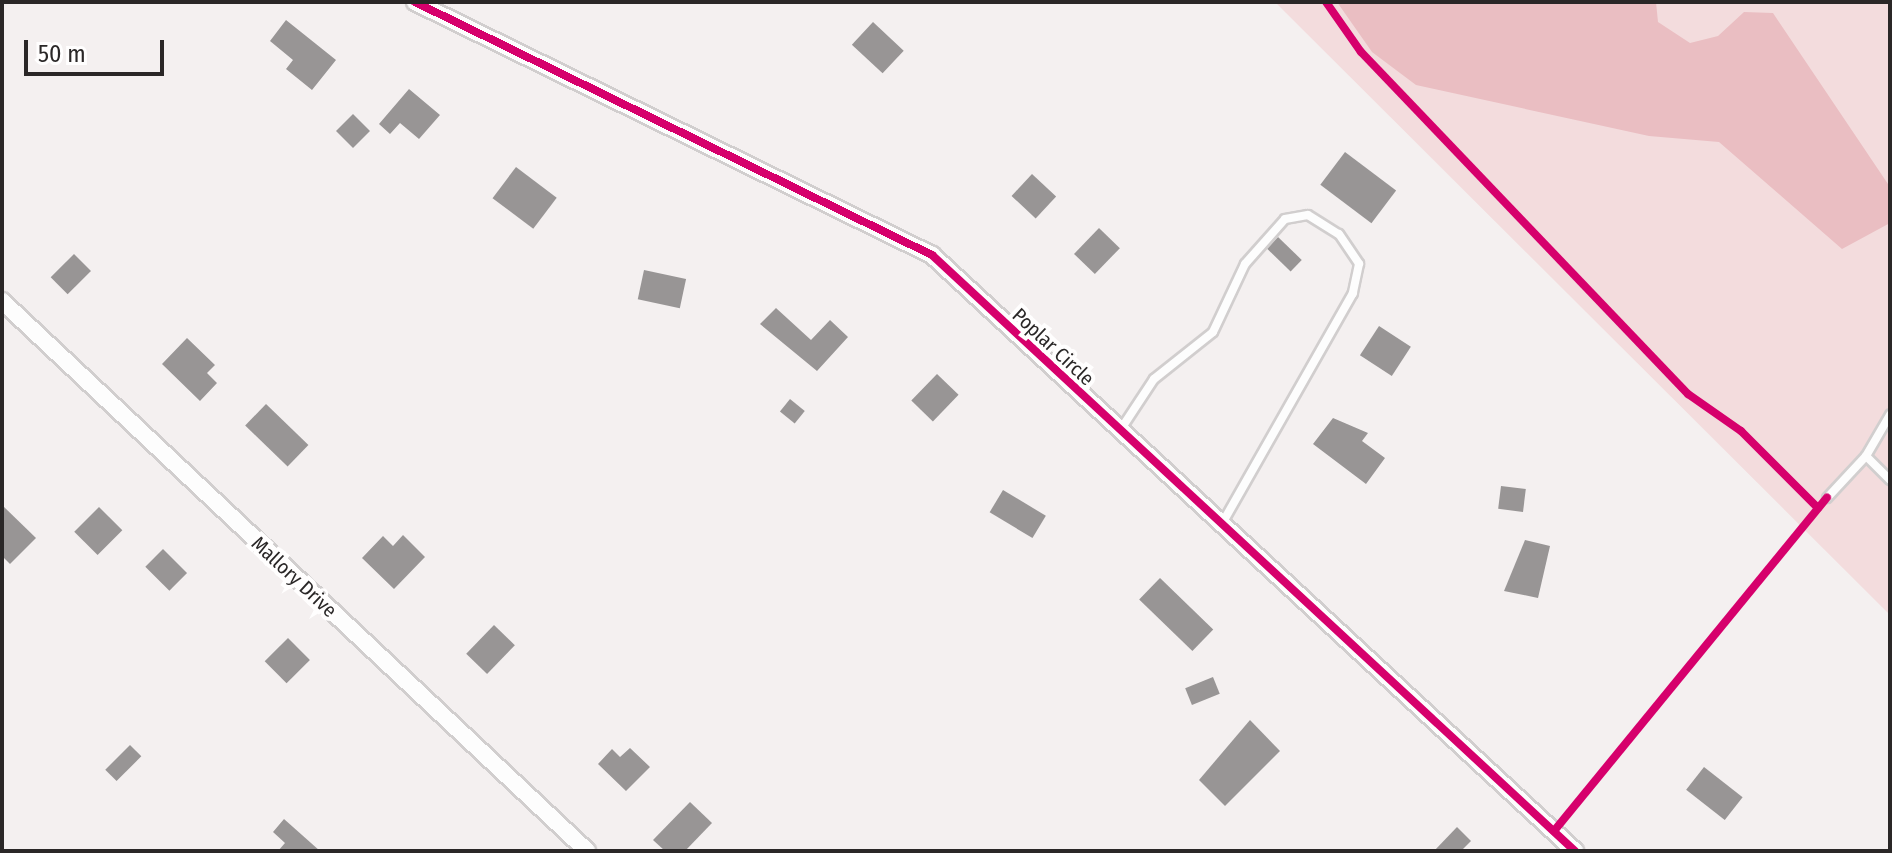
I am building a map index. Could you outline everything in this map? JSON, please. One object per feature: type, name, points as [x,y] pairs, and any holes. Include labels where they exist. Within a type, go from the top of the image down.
[{"type":"street","name":"Poplar Circle","points":[[415,2],[932,255],[1120,430],[1219,528],[1575,851]]},
{"type":"street","name":"Mallory Drive","points":[[2,301],[587,851]]},
{"type":"lane","points":[[1120,430],[1154,379],[1213,332],[1245,264],[1285,219],[1308,215],[1339,234],[1359,264],[1353,293],[1219,528]]},
{"type":"lane","points":[[1827,498],[1866,456],[1890,415]]},
{"type":"lane","points":[[1866,456],[1890,480]]},
{"type":"shaded area","points":[[1275,2],[1890,2],[1890,615]]},
{"type":"shaded area","points":[[1337,2],[1656,2],[1658,22],[1690,43],[1718,36],[1744,12],[1773,13],[1890,187],[1890,223],[1842,249],[1719,142],[1649,136],[1416,85],[1372,52]]},
{"type":"building","points":[[286,20],[336,60],[312,90],[286,69],[293,60],[270,41]]},
{"type":"building","points":[[873,22],[904,51],[883,73],[852,45]]},
{"type":"building","points":[[409,89],[440,115],[419,139],[400,123],[390,134],[379,124]]},
{"type":"building","points":[[353,114],[370,131],[353,148],[336,131]]},
{"type":"building","points":[[1345,152],[1396,191],[1371,223],[1320,185]]},
{"type":"building","points":[[516,167],[557,198],[533,229],[493,198]]},
{"type":"building","points":[[1032,174],[1056,197],[1036,218],[1012,196]]},
{"type":"building","points":[[1099,228],[1120,248],[1095,274],[1074,254]]},
{"type":"building","points":[[1278,237],[1302,260],[1291,271],[1267,249]]},
{"type":"building","points":[[74,254],[91,271],[68,294],[51,277]]},
{"type":"building","points":[[644,270],[686,279],[680,308],[638,299]]},
{"type":"building","points":[[776,308],[811,340],[830,320],[848,337],[817,371],[760,324]]},
{"type":"building","points":[[1379,326],[1411,347],[1392,376],[1360,355]]},
{"type":"building","points":[[187,338],[215,365],[207,373],[217,383],[200,401],[162,364]]},
{"type":"building","points":[[937,374],[959,395],[933,421],[911,401]]},
{"type":"building","points":[[790,399],[805,411],[795,423],[780,411]]},
{"type":"building","points":[[266,404],[308,445],[288,467],[245,426]]},
{"type":"building","points":[[1333,418],[1368,433],[1362,441],[1385,458],[1366,484],[1313,444]]},
{"type":"building","points":[[1501,486],[1526,489],[1523,512],[1498,509]]},
{"type":"building","points":[[1003,490],[1046,516],[1032,538],[990,512]]},
{"type":"building","points":[[2,505],[36,538],[10,564],[2,556]]},
{"type":"building","points":[[99,507],[122,530],[98,555],[74,532]]},
{"type":"building","points":[[403,535],[425,557],[394,589],[362,558],[383,536],[393,546]]},
{"type":"building","points":[[1525,540],[1550,546],[1538,598],[1504,591]]},
{"type":"building","points":[[163,549],[187,573],[169,591],[145,567]]},
{"type":"building","points":[[1160,578],[1213,629],[1192,651],[1139,600]]},
{"type":"building","points":[[494,625],[515,645],[487,674],[466,654]]},
{"type":"building","points":[[288,638],[310,660],[287,683],[265,661]]},
{"type":"building","points":[[1213,677],[1220,694],[1192,705],[1185,688]]},
{"type":"building","points":[[1250,720],[1280,751],[1225,806],[1199,780]]},
{"type":"building","points":[[130,745],[141,756],[117,781],[105,770]]},
{"type":"building","points":[[630,748],[650,767],[626,791],[598,764],[612,749],[620,757]]},
{"type":"building","points":[[1704,767],[1743,797],[1725,820],[1686,790]]},
{"type":"building","points":[[690,802],[712,823],[685,851],[665,851],[653,840]]},
{"type":"building","points":[[284,819],[320,851],[278,851],[285,843],[273,832]]},
{"type":"building","points":[[1457,827],[1471,841],[1461,851],[1434,851]]},
{"type":"cycle path","points":[[415,2],[932,255],[1575,851]]},
{"type":"cycle path","points":[[1326,2],[1361,52],[1688,394],[1741,431],[1818,508]]},
{"type":"cycle path","points":[[1554,831],[1827,498]]}]
